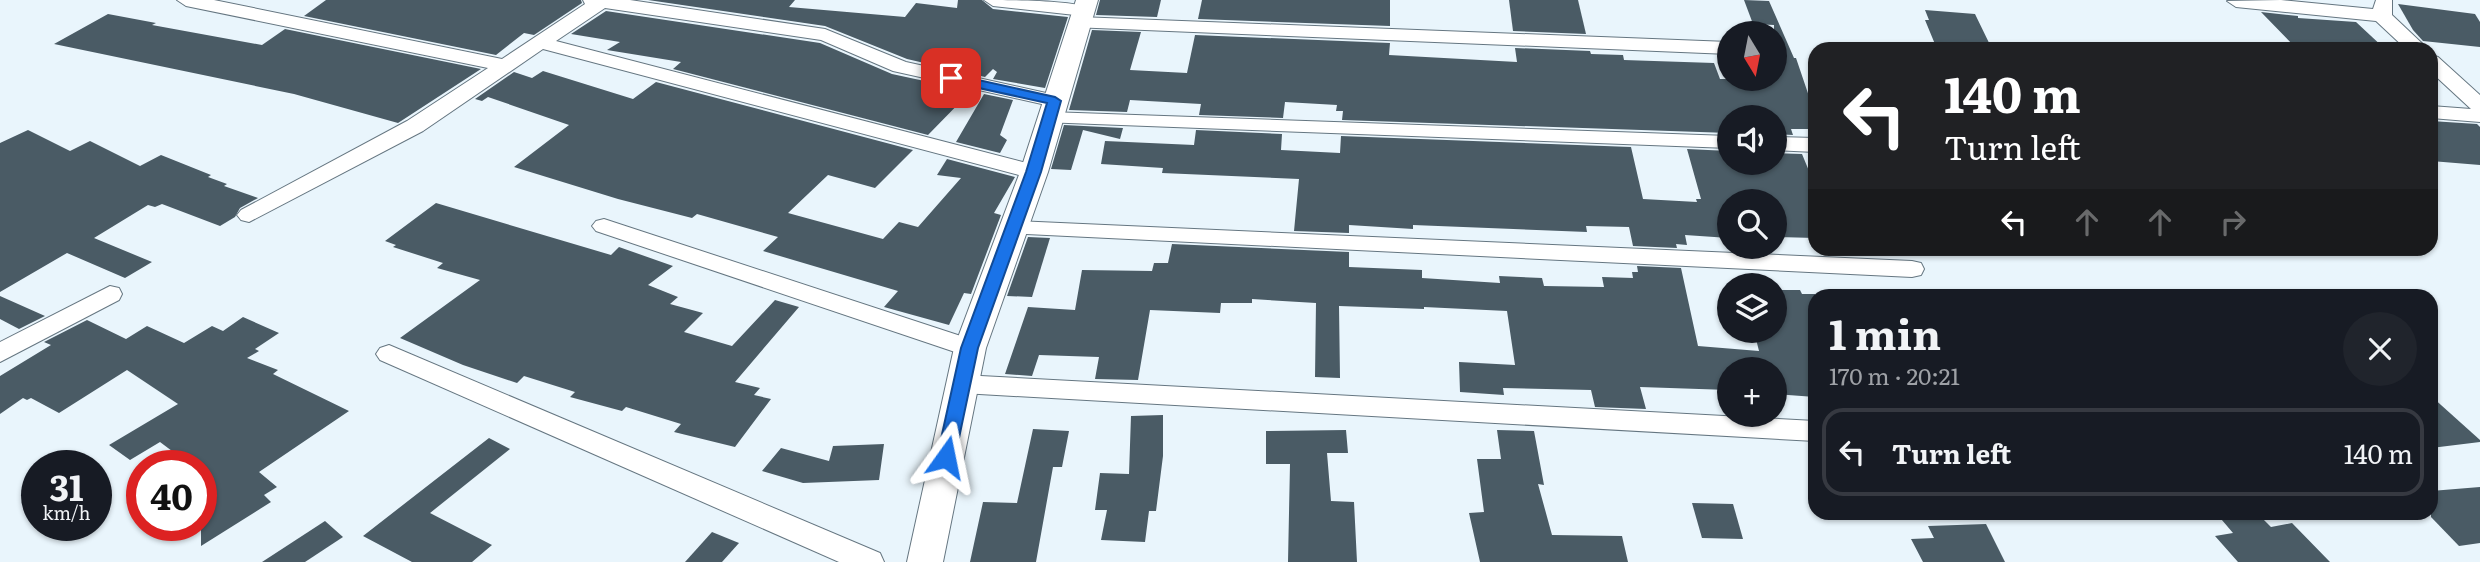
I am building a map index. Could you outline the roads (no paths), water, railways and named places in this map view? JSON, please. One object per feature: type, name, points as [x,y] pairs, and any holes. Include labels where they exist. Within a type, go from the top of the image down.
[{"type":"street","points":[[186,0],[502,65]]},
{"type":"street","points":[[993,0],[1083,11],[1717,47]]},
{"type":"street","points":[[249,215],[415,126],[596,1],[825,35],[900,67],[1052,109],[1717,141]]},
{"type":"street","points":[[2236,1],[2383,8],[2411,42]]},
{"type":"street","points":[[925,562],[970,348],[1034,172],[1083,11]]},
{"type":"street","points":[[538,43],[1034,172]]},
{"type":"street","points":[[2438,67],[2480,106]]},
{"type":"street","points":[[2438,113],[2480,116]]},
{"type":"street","points":[[1787,144],[1808,145]]},
{"type":"street","points":[[604,226],[970,348]]},
{"type":"street","points":[[1014,228],[1912,269]]},
{"type":"street","points":[[0,352],[110,294]]},
{"type":"street","points":[[389,354],[869,562]]},
{"type":"street","points":[[962,384],[1808,432]]}]
